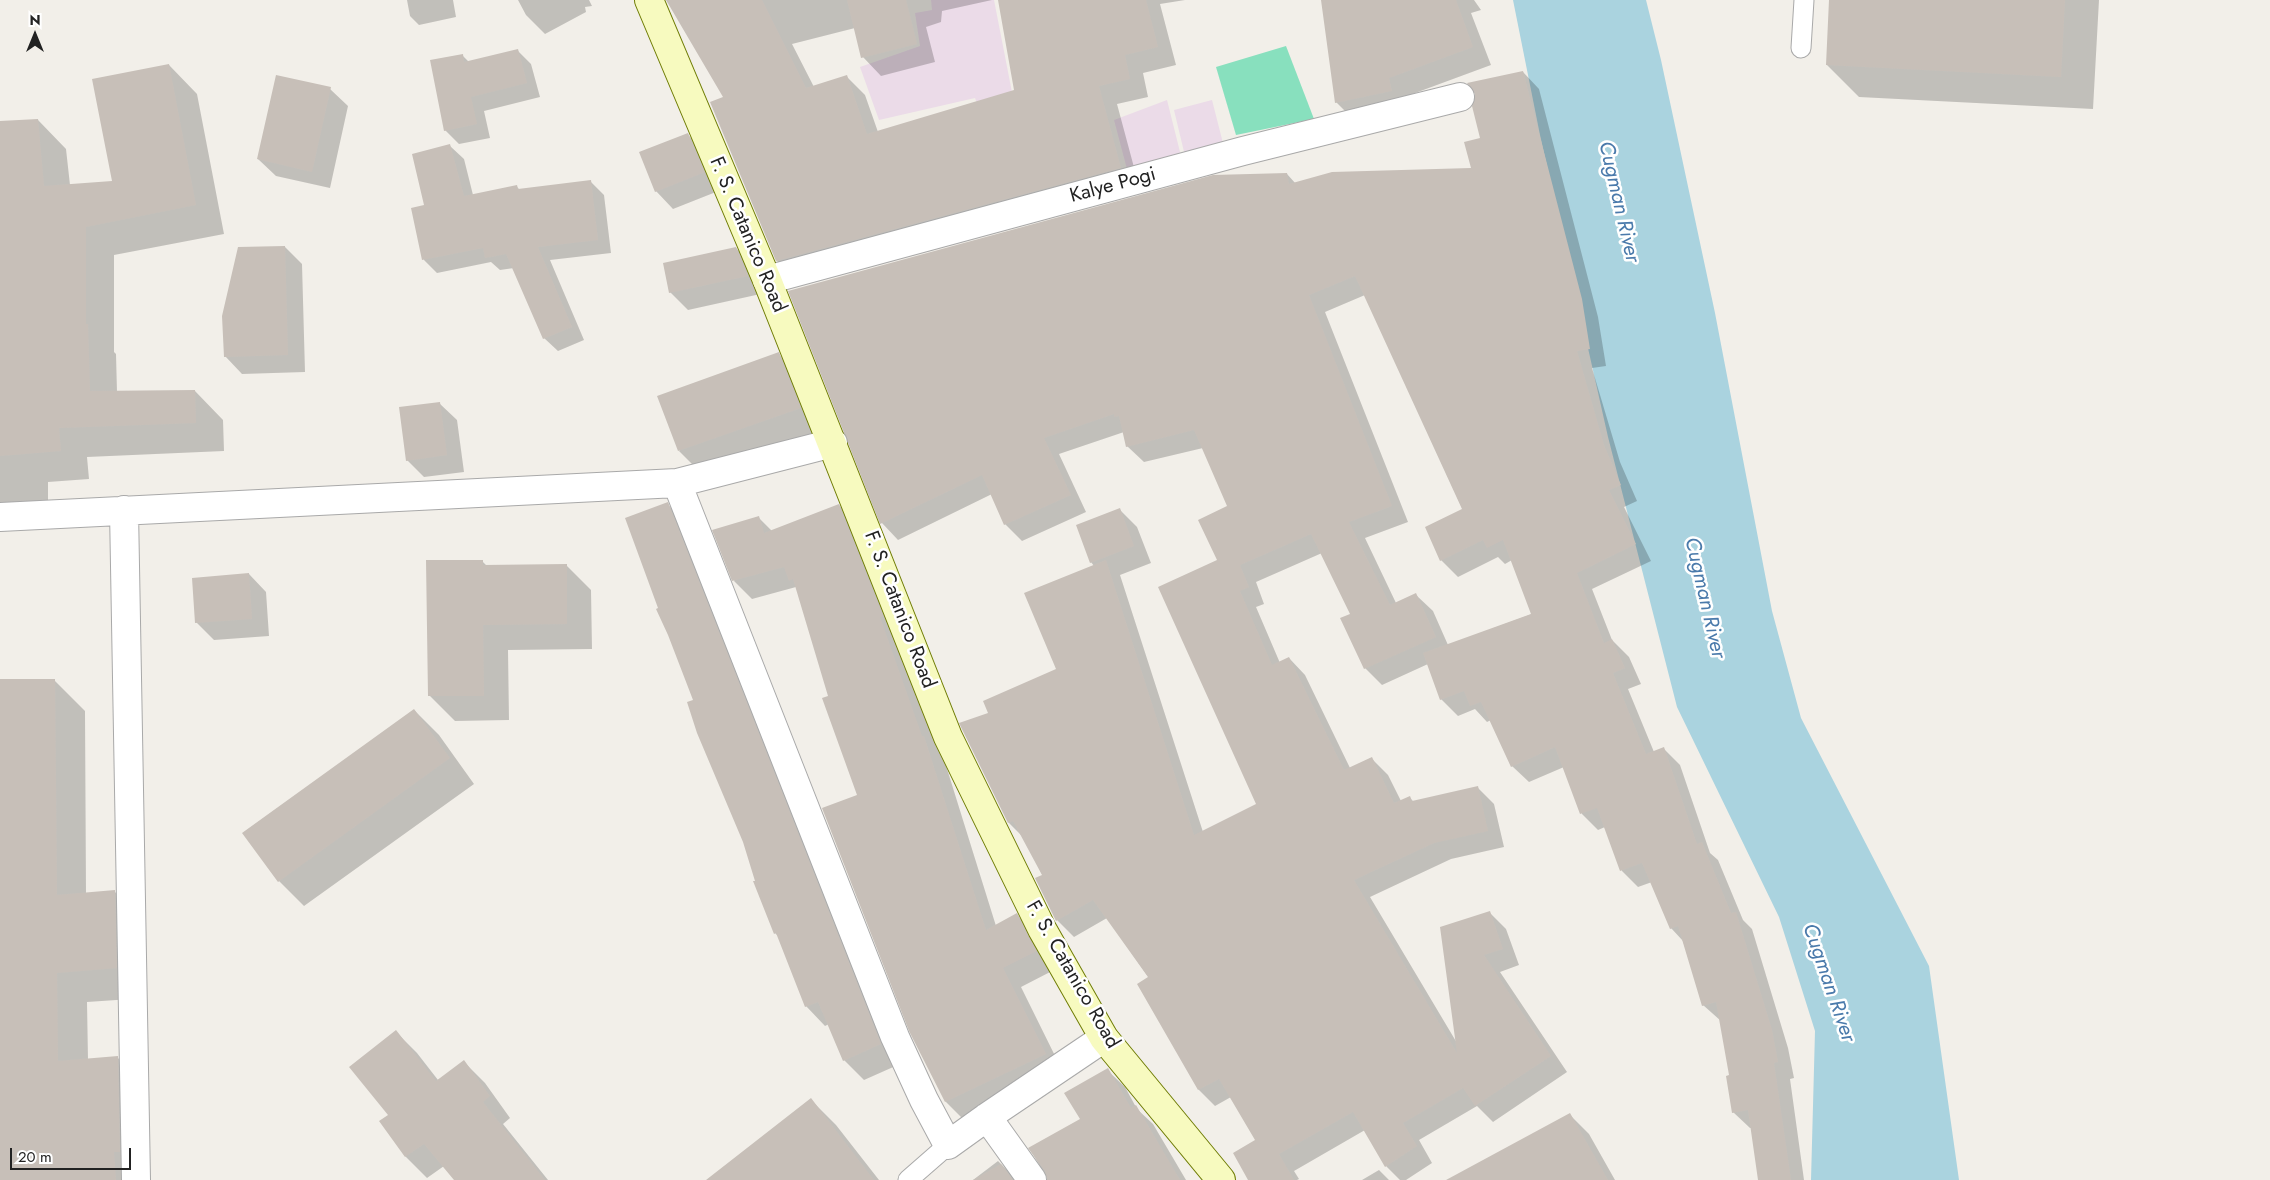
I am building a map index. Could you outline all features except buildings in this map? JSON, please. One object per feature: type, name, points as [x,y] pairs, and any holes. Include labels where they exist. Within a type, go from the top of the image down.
[{"type":"street","name":"F. S. Catanico Road","points":[[649,0],[767,280],[948,737],[1042,929],[1104,1038],[1221,1180]]},
{"type":"street","name":"Kalye Pogi","points":[[767,280],[1243,151],[1460,97]]},
{"type":"street","points":[[0,517],[677,483],[833,443]]},
{"type":"street","points":[[677,483],[895,1038],[948,1145],[1104,1038]]},
{"type":"street","points":[[124,510],[136,1180]]},
{"type":"street","points":[[987,1117],[1032,1180]]},
{"type":"lane","points":[[1801,48],[1804,0]]},
{"type":"lane","points":[[908,1180],[948,1145]]},
{"type":"shaded area","points":[[931,0],[994,0],[1017,118],[990,136],[975,98],[879,120],[860,67],[920,46],[915,13],[932,10]]},
{"type":"shaded area","points":[[1167,100],[1182,160],[1128,173],[1114,120]]},
{"type":"shaded area","points":[[1212,100],[1224,147],[1185,156],[1174,110]]},
{"type":"green space","points":[[1286,46],[1314,119],[1236,135],[1216,67]]},
{"type":"water","name":"Cugman River","points":[[1513,0],[1646,0],[1661,60],[1715,313],[1772,611],[1801,718],[1929,966],[1959,1180],[1811,1180],[1815,1031],[1779,917],[1677,707],[1608,437],[1540,135]]}]
